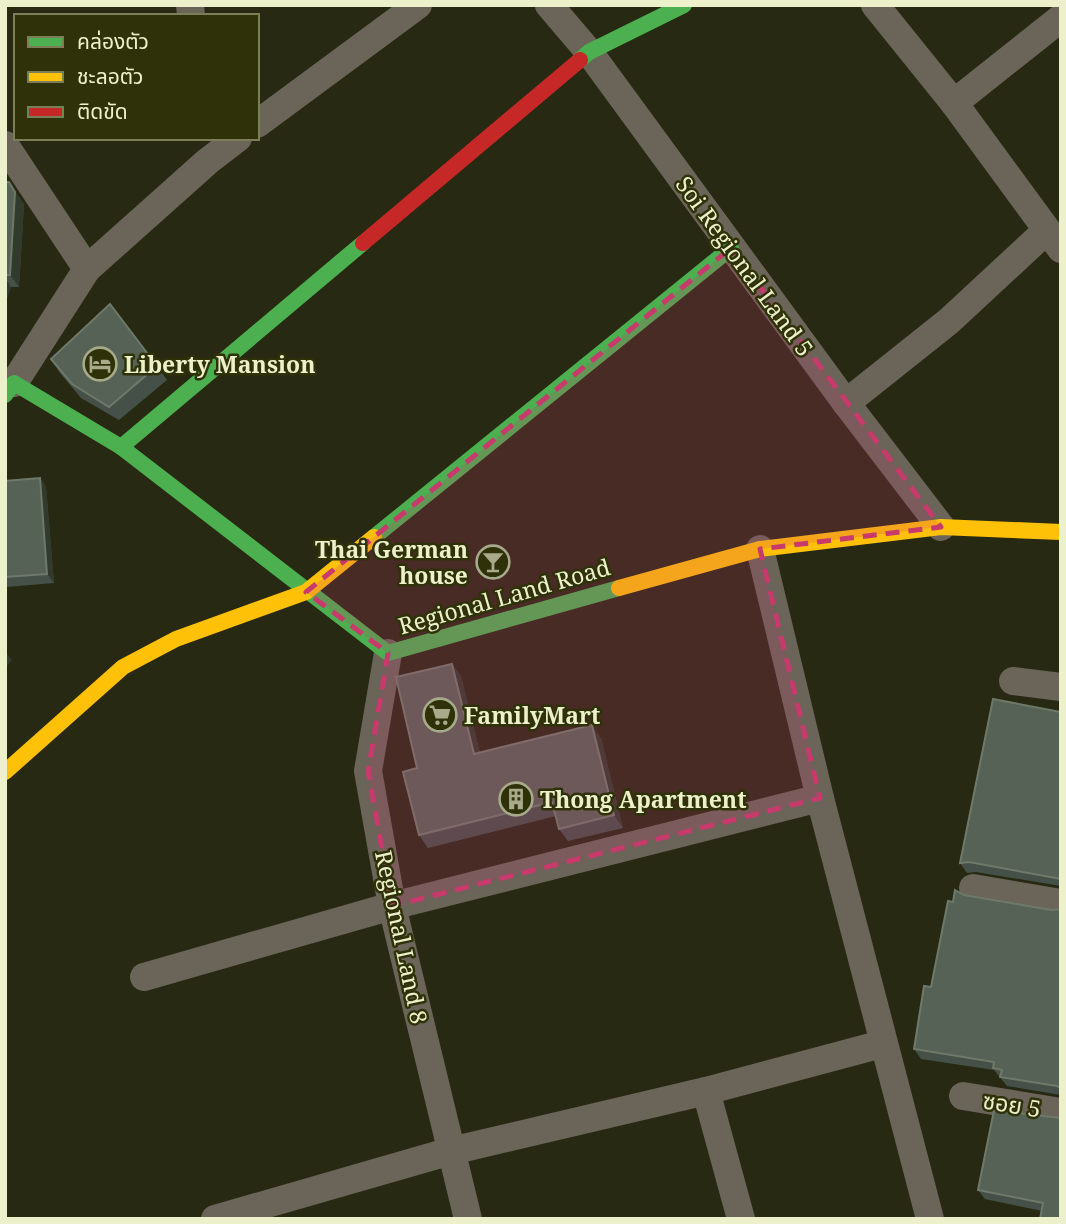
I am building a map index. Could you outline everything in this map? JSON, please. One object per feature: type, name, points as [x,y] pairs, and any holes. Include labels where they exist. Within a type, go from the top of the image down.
[{"type":"street","points":[[259,123],[418,5]]},
{"type":"street","name":"Soi Regional Land 5","points":[[549,5],[589,52],[846,403],[942,527]]},
{"type":"street","points":[[121,447],[589,52],[684,5]]},
{"type":"street","points":[[846,403],[1053,240],[954,103],[875,5]]},
{"type":"street","points":[[954,103],[1061,19]]},
{"type":"street","points":[[10,389],[87,269],[207,149],[232,140]]},
{"type":"street","points":[[7,150],[87,269]]},
{"type":"street","points":[[5,772],[132,662],[176,639],[306,592],[731,248]]},
{"type":"street","name":"Regional Land Road","points":[[10,389],[121,447],[388,653],[760,549],[942,527],[1061,532]]},
{"type":"street","points":[[760,549],[882,1044],[930,1219]]},
{"type":"street","name":"Regional Land 8","points":[[388,653],[368,771],[392,906],[468,1219]]},
{"type":"street","points":[[1013,681],[1061,687]]},
{"type":"street","points":[[144,977],[392,906],[820,798]]},
{"type":"street","points":[[973,888],[1061,903]]},
{"type":"street","points":[[215,1219],[451,1151],[706,1091],[882,1044]]},
{"type":"street","points":[[706,1091],[741,1219]]},
{"type":"street","name":"ซอย 5","points":[[963,1096],[1061,1112]]},
{"type":"highlighted area","points":[[731,248],[941,527],[760,549],[820,798],[392,906],[368,771],[388,653],[306,592]]},
{"type":"building","points":[[5,182],[9,182],[15,192],[10,275],[5,275]]},
{"type":"building","points":[[110,304],[157,366],[109,407],[72,384],[51,359]]},
{"type":"building","points":[[40,478],[47,574],[5,577],[5,481]]},
{"type":"building","points":[[452,664],[474,754],[592,725],[614,815],[559,829],[552,802],[419,835],[403,772],[417,768],[396,677]]},
{"type":"building","points":[[993,699],[1061,712],[1061,879],[969,862],[960,863]]},
{"type":"building","points":[[955,890],[964,895],[1052,910],[1061,909],[1061,1088],[1000,1077],[1002,1070],[993,1068],[994,1062],[914,1049],[924,986],[931,987],[948,901],[953,902]]},
{"type":"building","points":[[994,1110],[1061,1118],[1061,1219],[1040,1219],[1043,1203],[978,1190]]},
{"type":"traffic: fast","points":[[580,60],[589,52],[684,5]]},
{"type":"traffic: fast","points":[[121,447],[363,243]]},
{"type":"traffic: fast","points":[[374,537],[731,248]]},
{"type":"traffic: fast","points":[[5,395],[14,383],[121,447],[388,653],[619,588]]},
{"type":"traffic: slow","points":[[619,588],[760,549],[941,527],[1061,532]]},
{"type":"traffic: slow","points":[[5,772],[123,667],[176,639],[306,592],[374,537]]},
{"type":"traffic: jam","points":[[363,243],[580,60]]},
{"type":"place","name":"Liberty Mansion","points":[[100,364]]},
{"type":"place","name":"Thai German house","points":[[493,562]]},
{"type":"place","name":"FamilyMart","points":[[440,715]]},
{"type":"place","name":"Thong Apartment","points":[[516,799]]}]
